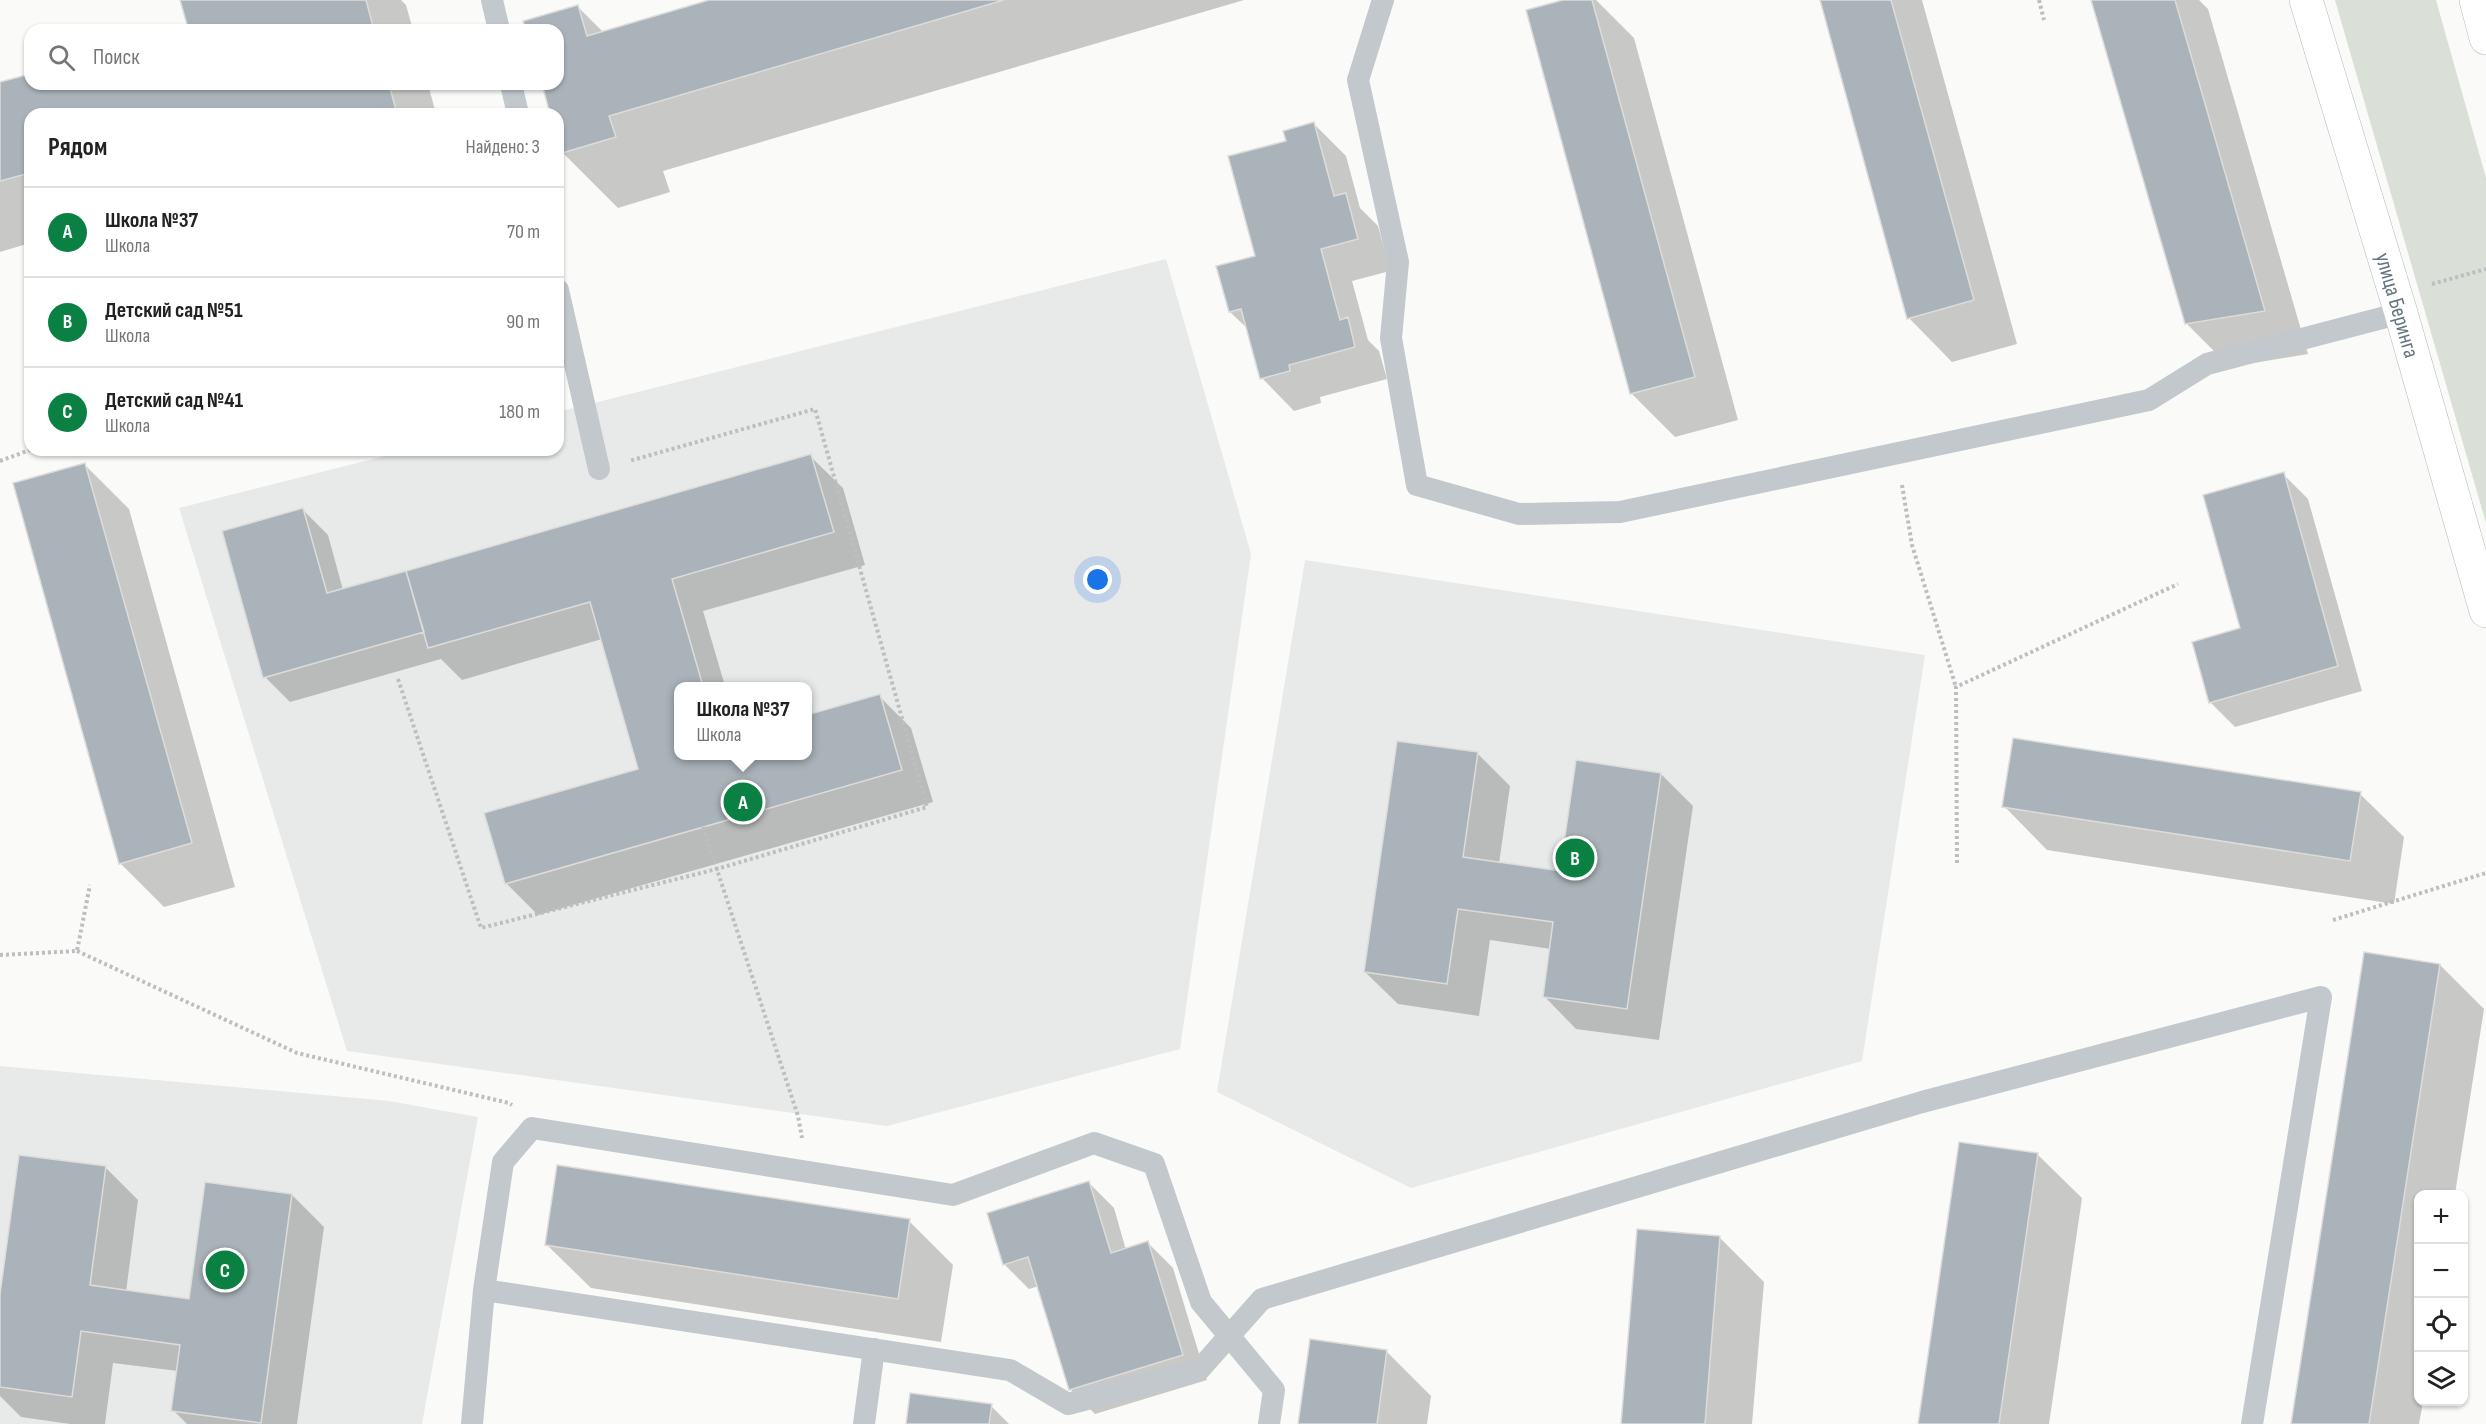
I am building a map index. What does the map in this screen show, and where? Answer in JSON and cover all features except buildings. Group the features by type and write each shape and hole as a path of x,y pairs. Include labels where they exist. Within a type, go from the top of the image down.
{"street":[{"name":"улица Беринга","path":"2306,0 2480,573 2486,611"},
{"path":"2476,0 2486,38"}],"lane":[{"path":"492,0 498,24"},
{"path":"1383,0 1358,80 1398,262 1391,338 1417,484 1519,514 1620,512 2150,400 2207,364 2401,313"},
{"path":"512,90 517,108"},
{"path":"564,316 599,469"},
{"path":"484,1290 1010,1370 1068,1404 1199,1370 1262,1299 1273,1295 1922,1102 2321,997 2252,1424"},
{"path":"472,1424 484,1290 503,1162 532,1128 953,1195 1094,1143 1154,1164 1201,1302 1274,1390 1269,1424"},
{"path":"864,1424 874,1349"}],"path":[{"path":"2039,0 2044,20"},
{"path":"2430,284 2486,269"},
{"path":"398,680 481,928 717,869 927,807 815,409 599,469"},
{"path":"0,461 24,452"},
{"path":"1897,452 1911,545 1956,687 1957,863"},
{"path":"1956,687 2178,584"},
{"path":"703,827 798,1116 810,1172"},
{"path":"2333,920 2486,873"},
{"path":"77,951 90,885"},
{"path":"0,955 77,951 297,1053 509,1102 532,1128"}],"shaded area":[{"path":"2335,0 2436,0 2486,178 2486,523"},
{"path":"1166,259 1251,554 1180,1049 887,1126 347,1051 179,508 385,456 564,456 564,410"},
{"path":"1305,560 1925,655 1862,1061 1411,1188 1217,1092"},
{"path":"0,1066 389,1101 478,1117 422,1424 0,1424"}],"place":[{"name":"Школа №37","path":"743,802"},
{"name":"Детский сад №51","path":"1575,858"},
{"name":"Детский сад №41","path":"225,1270"}]}
